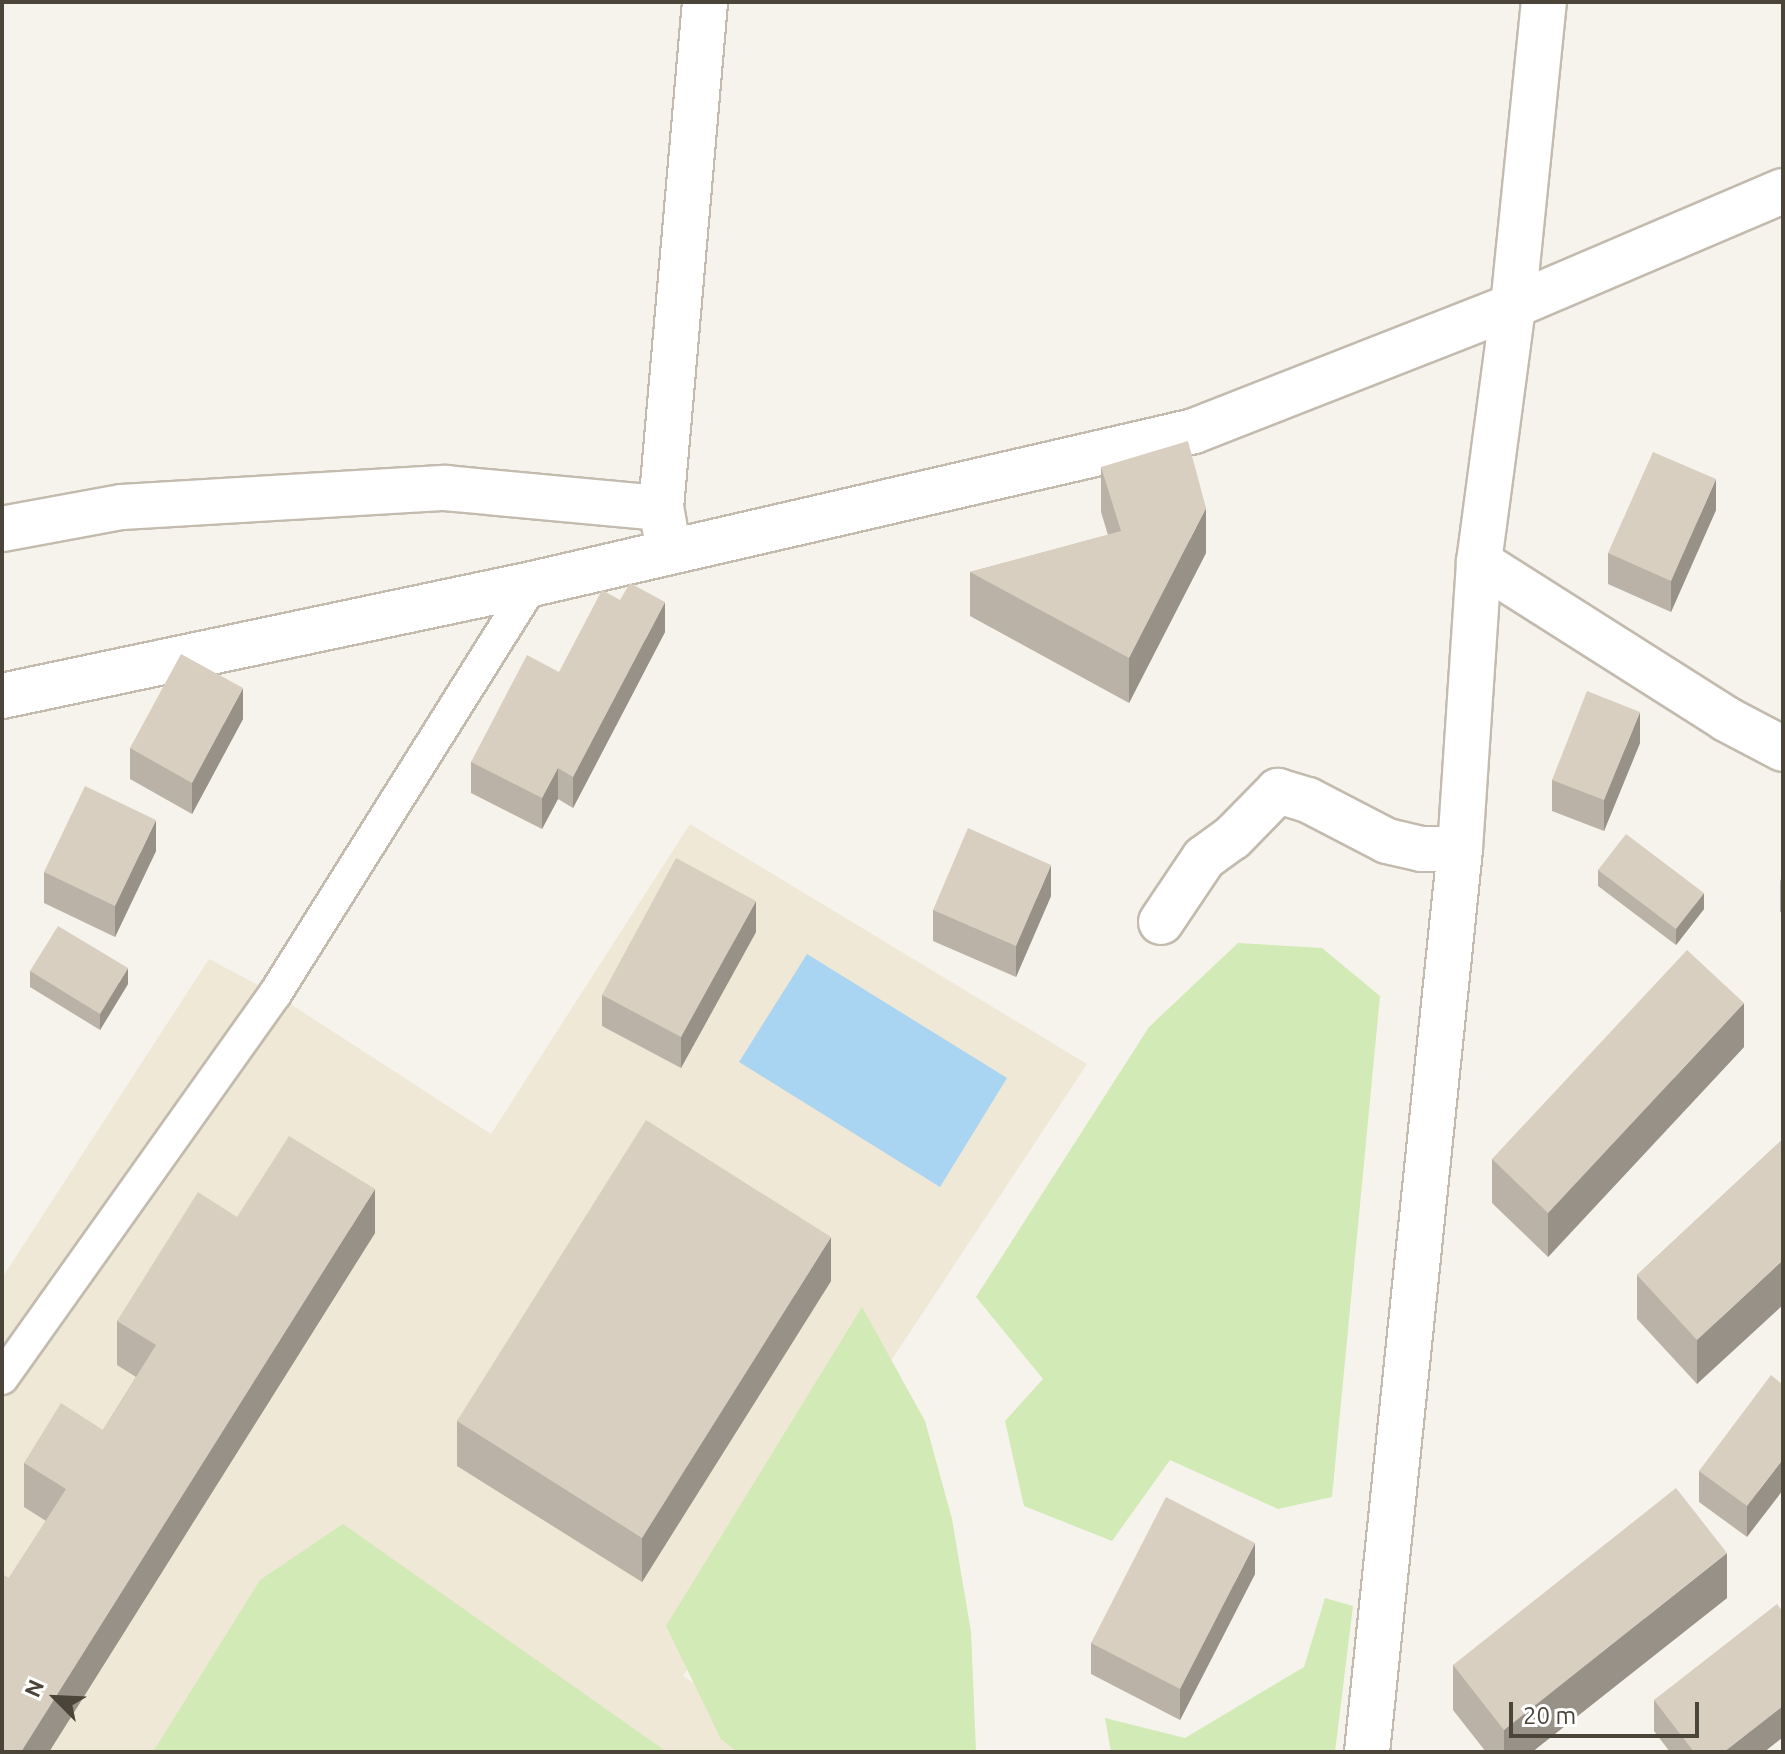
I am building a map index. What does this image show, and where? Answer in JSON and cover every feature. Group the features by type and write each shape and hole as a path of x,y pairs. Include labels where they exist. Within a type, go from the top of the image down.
{"street":[{"path":"665,529 705,2"},
{"path":"1367,1752 1460,849 1479,562 1513,306 1544,2"},
{"path":"2,696 532,584 665,529 1194,431 1513,306 1783,191"},
{"path":"2,529 122,507 445,488 665,529"},
{"path":"1479,562 1726,719 1783,749"},
{"path":"1161,922 1204,858 1232,838 1278,791 1308,800 1387,841 1421,849 1460,849"}],"lane":[{"path":"2,1378 275,994 532,584"}],"shaded area":[{"path":"690,824 1087,1064 683,1676 804,1752 2,1752 2,1278 209,959 275,994 491,1134"}],"green space":[{"path":"1238,943 1322,948 1380,996 1332,1497 1278,1509 1170,1460 1112,1541 1024,1506 1005,1421 1043,1379 976,1297 1149,1027"},
{"path":"862,1307 925,1421 952,1519 971,1632 976,1752 737,1752 721,1739 666,1626"},
{"path":"343,1524 667,1752 153,1752 260,1580"},
{"path":"1325,1598 1353,1606 1335,1752 1111,1752 1105,1718 1185,1738 1304,1667"}],"water":[{"path":"807,954 1007,1078 940,1187 739,1062"}],"building":[{"path":"1188,441 1206,508 1129,658 970,572 1121,531 1101,467"},
{"path":"1653,452 1716,479 1671,581 1608,553"},
{"path":"630,583 665,602 573,777 558,768 542,798 471,762 527,655 559,672 602,590 620,600"},
{"path":"181,654 243,688 192,783 130,748"},
{"path":"1587,691 1640,712 1604,800 1552,780"},
{"path":"85,786 156,820 115,906 44,872"},
{"path":"968,828 1051,865 1016,946 933,910"},
{"path":"1626,834 1704,893 1676,929 1598,870"},
{"path":"676,858 756,901 681,1037 602,995"},
{"path":"58,926 128,968 100,1014 30,971"},
{"path":"1687,950 1744,1003 1548,1213 1492,1159"},
{"path":"646,1120 831,1237 642,1538 457,1421"},
{"path":"289,1136 375,1189 21,1752 2,1752 2,1574 9,1578 66,1489 24,1463 61,1403 103,1430 156,1345 117,1321 198,1192 237,1217"},
{"path":"1783,1139 1783,1260 1697,1340 1637,1275"},
{"path":"1771,1375 1783,1385 1783,1459 1747,1506 1699,1471"},
{"path":"1676,1488 1727,1553 1504,1730 1453,1665"},
{"path":"1166,1497 1255,1543 1180,1689 1091,1643"},
{"path":"1777,1604 1783,1612 1783,1706 1724,1752 1694,1752 1654,1700"}]}
